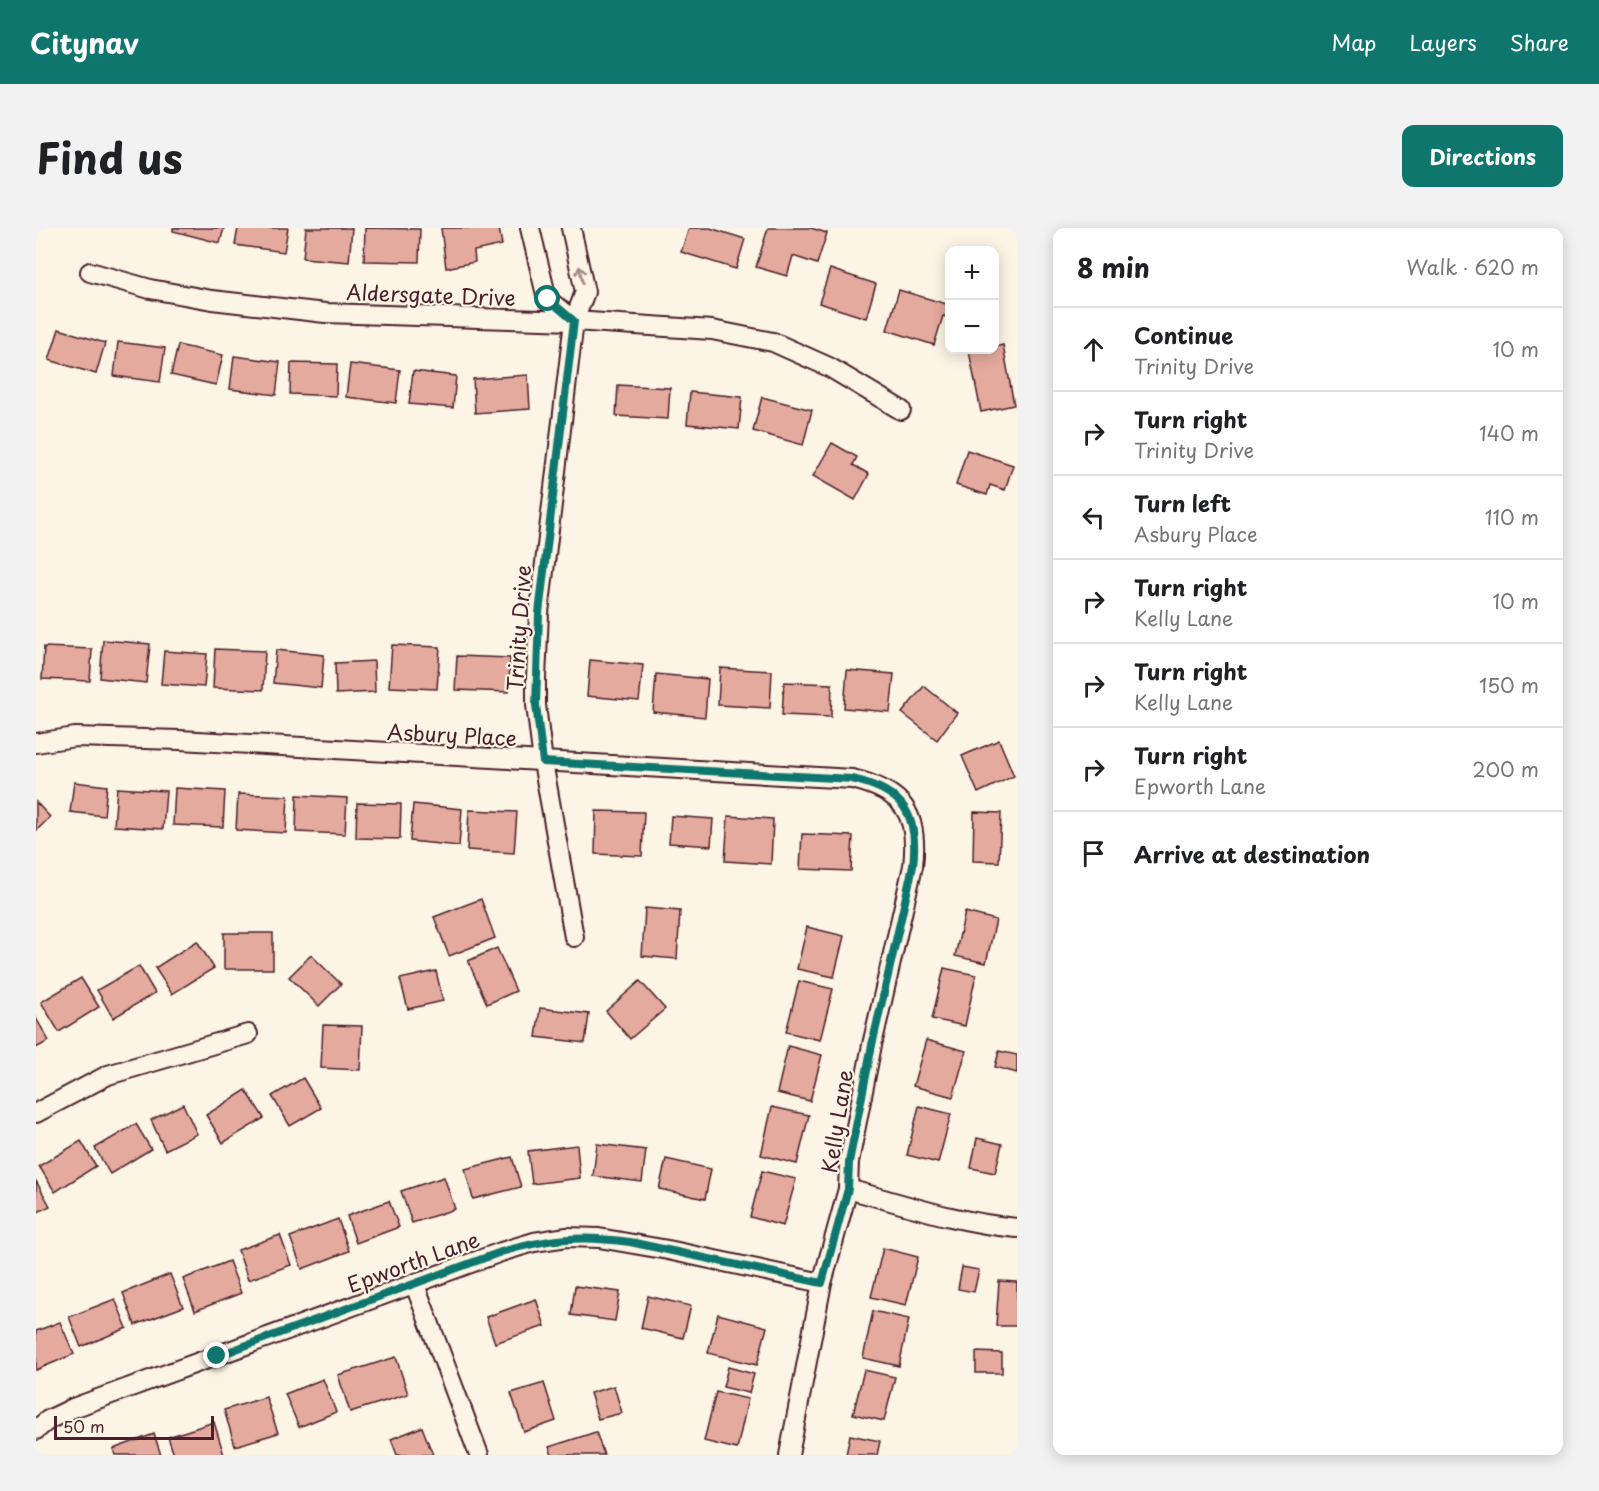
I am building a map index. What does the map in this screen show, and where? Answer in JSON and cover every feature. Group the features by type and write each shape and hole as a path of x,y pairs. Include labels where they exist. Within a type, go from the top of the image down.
{"street":[{"path":"530,228 548,299 574,321"},
{"name":"Trinity Drive","path":"571,228 585,292 574,321 539,613 536,705 543,762 574,937"},
{"name":"Aldersgate Drive","path":"90,272 150,289 212,300 325,314 574,321 712,330 773,342 829,367 901,410"},
{"name":"Asbury Place","path":"36,743 75,737 180,740 852,779 868,783 897,798"},
{"name":"Kelly Lane","path":"789,1455 822,1283 848,1189 849,1162 872,1045 913,866 916,844 913,824 907,809 897,798"},
{"path":"36,1113 108,1075 248,1034"},
{"path":"848,1189 938,1214 1017,1228"},
{"name":"Epworth Lane","path":"36,1430 48,1420 73,1408 534,1242 567,1237 630,1242 822,1283"},
{"path":"415,1285 479,1455"}],"building":[{"path":"173,228 224,228 220,243 173,231"},
{"path":"238,228 288,228 284,252 235,245"},
{"path":"306,228 352,228 349,262 303,258"},
{"path":"365,228 420,229 419,262 364,261"},
{"path":"441,228 499,228 502,245 474,251 475,262 446,268"},
{"path":"689,228 710,228 745,239 736,269 681,252"},
{"path":"768,228 811,228 827,233 817,264 793,256 787,276 756,267"},
{"path":"830,269 876,284 866,318 819,303"},
{"path":"899,290 945,304 945,317 943,316 934,345 887,330"},
{"path":"59,329 105,343 96,374 49,360"},
{"path":"118,342 165,348 160,382 114,376"},
{"path":"178,345 223,355 216,385 171,375"},
{"path":"1003,345 1014,405 981,412 970,354 999,354 999,346"},
{"path":"234,356 280,362 276,395 230,389"},
{"path":"291,363 337,364 336,396 290,394"},
{"path":"350,364 400,370 396,403 346,397"},
{"path":"413,371 456,376 453,408 409,404"},
{"path":"528,375 530,409 475,413 473,379"},
{"path":"618,385 670,388 668,419 616,416"},
{"path":"690,392 742,397 739,429 687,424"},
{"path":"762,397 812,410 803,445 753,431"},
{"path":"832,443 857,457 853,465 869,474 855,500 813,476"},
{"path":"967,450 1013,465 1005,490 990,485 987,495 956,485"},
{"path":"103,640 150,644 146,683 100,678"},
{"path":"392,645 440,647 437,689 389,687"},
{"path":"44,647 92,649 90,681 42,679"},
{"path":"215,649 265,651 263,690 213,688"},
{"path":"276,650 324,655 321,688 273,683"},
{"path":"164,651 207,654 204,687 161,684"},
{"path":"457,656 510,658 509,692 455,690"},
{"path":"590,660 643,665 639,701 587,696"},
{"path":"374,661 375,692 336,694 335,663"},
{"path":"720,668 772,671 770,708 718,705"},
{"path":"847,670 894,674 890,712 844,708"},
{"path":"656,674 708,679 705,717 653,712"},
{"path":"784,682 832,684 831,717 782,715"},
{"path":"924,686 957,713 937,740 902,713"},
{"path":"999,740 1014,776 978,793 962,756"},
{"path":"74,782 107,786 104,816 70,812"},
{"path":"117,788 166,791 163,829 114,826"},
{"path":"175,788 225,791 223,827 173,825"},
{"path":"238,794 288,796 286,833 236,830"},
{"path":"297,795 347,798 345,834 296,832"},
{"path":"36,802 50,817 36,831"},
{"path":"357,803 401,804 400,839 356,838"},
{"path":"413,804 462,809 459,846 410,841"},
{"path":"469,810 517,812 514,853 467,850"},
{"path":"596,811 644,812 642,856 595,854"},
{"path":"974,812 1001,813 999,862 973,861"},
{"path":"671,816 713,819 711,846 669,843"},
{"path":"728,816 773,819 771,864 725,861"},
{"path":"802,834 853,836 851,871 800,869"},
{"path":"481,899 495,938 449,956 434,917"},
{"path":"645,908 680,911 677,959 642,956"},
{"path":"965,912 996,920 986,963 955,956"},
{"path":"807,927 844,936 834,977 797,969"},
{"path":"224,933 273,933 273,969 224,969"},
{"path":"197,941 214,968 172,994 155,968"},
{"path":"497,948 516,991 487,1004 468,961"},
{"path":"311,955 341,984 319,1006 289,977"},
{"path":"139,966 155,993 113,1018 97,990"},
{"path":"944,968 976,975 965,1026 932,1019"},
{"path":"436,971 443,1001 408,1009 400,979"},
{"path":"81,978 99,1007 59,1032 41,1002"},
{"path":"640,981 665,1009 630,1039 606,1011"},
{"path":"799,981 833,989 820,1040 786,1032"},
{"path":"540,1008 589,1014 585,1043 536,1037"},
{"path":"36,1018 49,1041 36,1048"},
{"path":"323,1025 362,1026 360,1070 321,1068"},
{"path":"926,1040 966,1051 953,1097 913,1086"},
{"path":"788,1046 822,1055 810,1101 777,1093"},
{"path":"999,1051 1017,1055 1017,1073 995,1067"},
{"path":"303,1078 321,1108 290,1126 272,1096"},
{"path":"246,1090 264,1118 223,1143 206,1115"},
{"path":"183,1104 197,1134 165,1150 151,1120"},
{"path":"919,1106 951,1114 938,1163 907,1155"},
{"path":"772,1107 809,1115 797,1164 761,1155"},
{"path":"136,1124 151,1149 110,1174 95,1148"},
{"path":"977,1138 1002,1144 995,1173 971,1168"},
{"path":"81,1141 96,1166 55,1192 39,1166"},
{"path":"597,1144 646,1150 642,1182 593,1176"},
{"path":"577,1145 580,1178 532,1184 528,1151"},
{"path":"512,1157 521,1187 473,1199 465,1169"},
{"path":"666,1159 711,1169 705,1199 659,1189"},
{"path":"762,1171 796,1179 783,1226 750,1217"},
{"path":"444,1177 455,1209 412,1223 401,1191"},
{"path":"36,1181 50,1206 36,1213"},
{"path":"389,1201 399,1227 356,1243 347,1216"},
{"path":"338,1219 349,1251 302,1269 290,1237"},
{"path":"280,1235 291,1265 248,1280 238,1250"},
{"path":"883,1248 918,1257 906,1305 871,1297"},
{"path":"229,1261 241,1293 195,1311 183,1279"},
{"path":"962,1267 979,1270 974,1292 958,1289"},
{"path":"170,1274 183,1307 135,1325 123,1293"},
{"path":"999,1281 1017,1282 1017,1326 996,1326"},
{"path":"575,1286 620,1292 615,1321 571,1315"},
{"path":"648,1296 691,1306 683,1338 641,1328"},
{"path":"115,1299 127,1328 81,1347 69,1317"},
{"path":"536,1299 545,1326 495,1343 486,1317"},
{"path":"873,1311 909,1319 899,1366 863,1358"},
{"path":"718,1314 767,1327 757,1365 708,1353"},
{"path":"60,1322 74,1354 36,1370 36,1331"},
{"path":"976,1352 1002,1353 1002,1373 976,1373"},
{"path":"396,1357 408,1394 350,1412 338,1375"},
{"path":"728,1367 754,1374 749,1393 723,1387"},
{"path":"864,1370 895,1377 884,1421 853,1414"},
{"path":"323,1379 336,1412 299,1427 285,1394"},
{"path":"544,1383 556,1421 524,1432 511,1393"},
{"path":"614,1386 622,1413 598,1419 590,1393"},
{"path":"716,1392 748,1399 737,1449 704,1441"},
{"path":"266,1397 278,1433 235,1446 224,1410"},
{"path":"214,1422 224,1455 174,1455 168,1437"},
{"path":"422,1427 433,1455 397,1455 391,1439"},
{"path":"596,1432 604,1455 552,1455 549,1447"},
{"path":"154,1434 161,1455 115,1455 113,1449"},
{"path":"850,1435 880,1441 877,1455 846,1455"}],"route":[{"path":"217,1356 501,1252 534,1242 567,1237 630,1242 822,1283 848,1189 849,1162 872,1045 913,866 916,844 913,824 907,809 897,798 868,783 852,779 543,762 536,705 539,613 574,321 548,299"}]}
